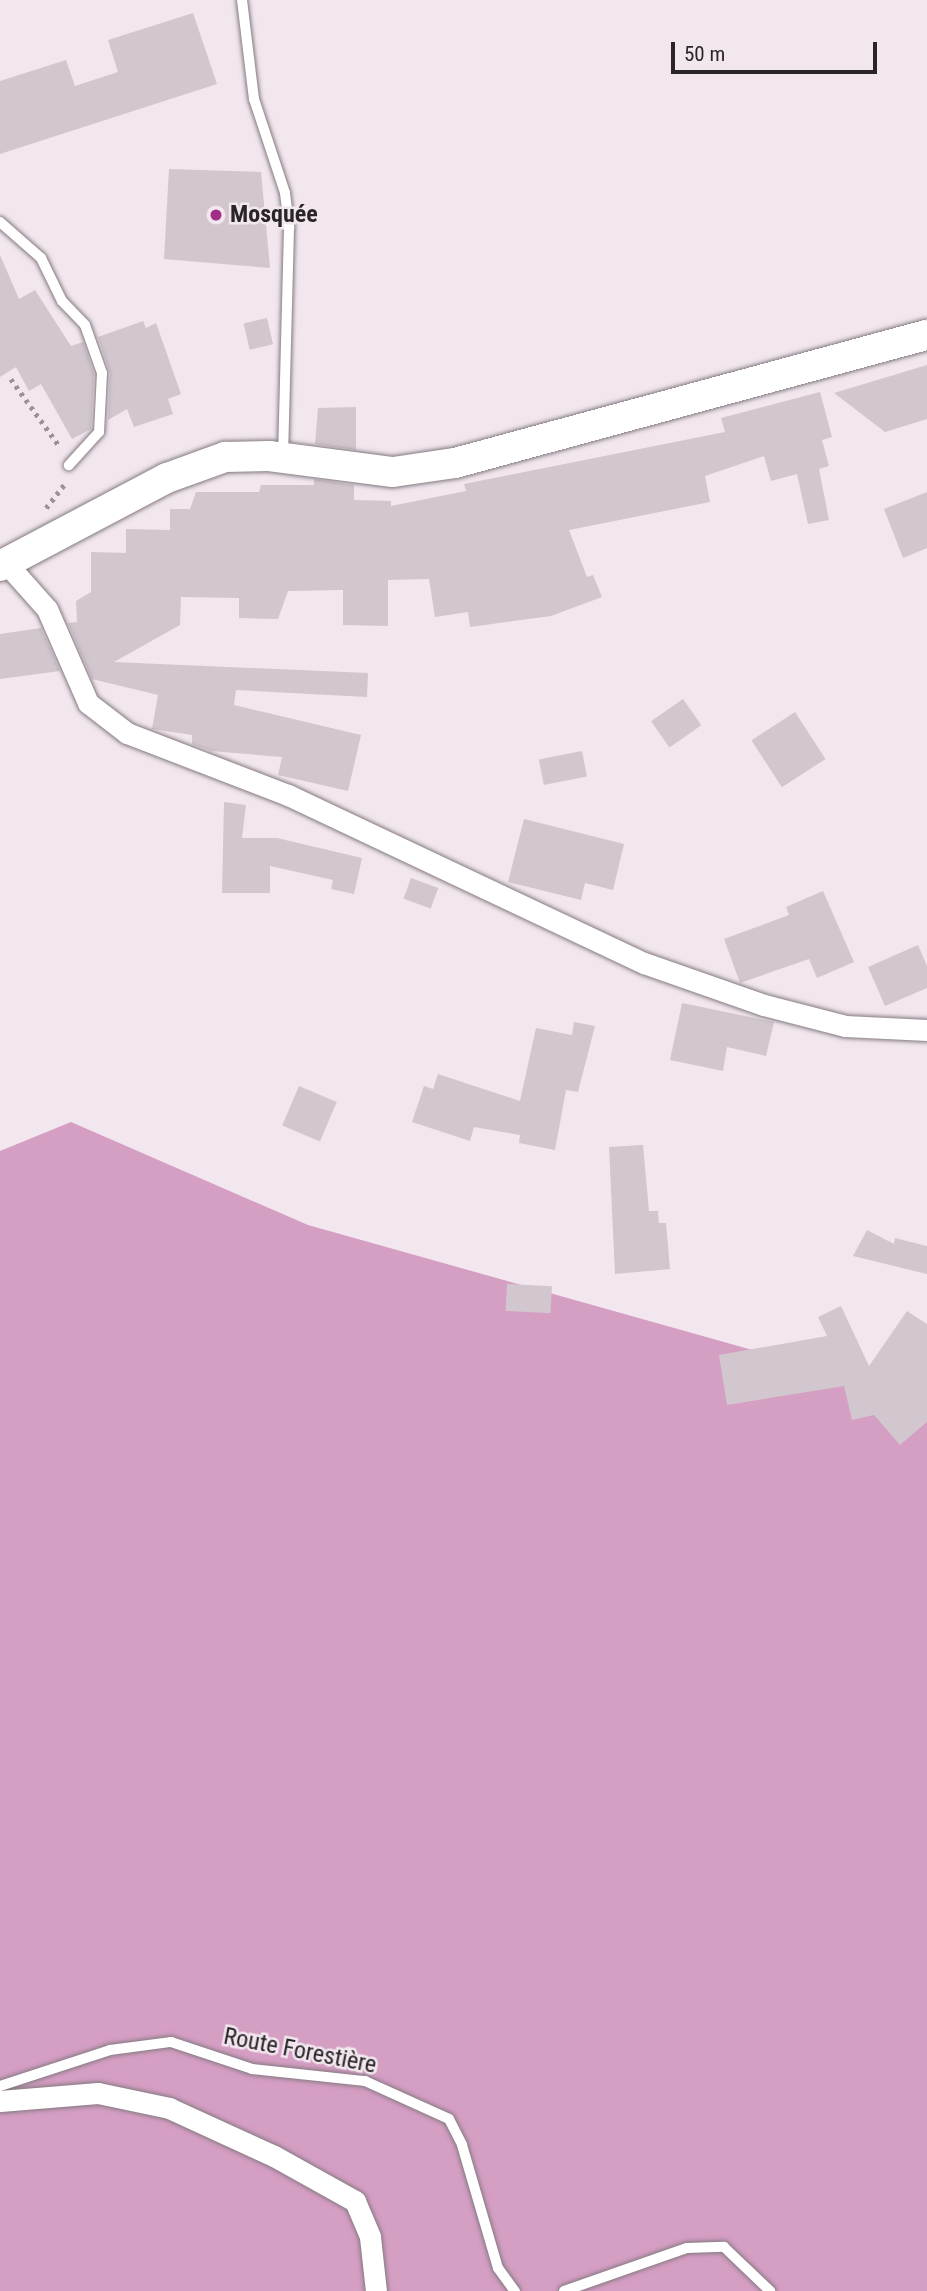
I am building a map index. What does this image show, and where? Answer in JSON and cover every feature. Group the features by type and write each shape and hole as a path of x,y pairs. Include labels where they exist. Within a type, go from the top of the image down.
{"street":[{"path":"927,335 454,463 393,472 283,458 225,457 167,478 4,565 47,609 88,703 127,733 288,795 644,964 764,1005 845,1026 927,1030"},
{"path":"0,2101 98,2093 169,2108 274,2156 355,2201 370,2237 376,2291"}],"lane":[{"path":"244,0 254,99 285,192 288,216 283,458"},
{"path":"0,222 41,258 62,301 85,325 102,373 99,432 69,465"},
{"name":"Route Forestière","path":"0,2086 110,2050 172,2042 252,2068 365,2081 449,2119 463,2145 498,2268 515,2291"},
{"path":"564,2291 687,2248 724,2246 770,2291"}],"path":[{"path":"11,379 55,437 69,465 64,489 37,518"}],"shaded area":[{"path":"71,1122 308,1225 927,1399 927,2291 0,2291 0,1151"}],"building":[{"path":"193,13 217,84 0,154 0,81 66,60 75,86 118,72 108,40"},
{"name":"Mosquée","path":"169,169 261,172 270,268 164,259"},
{"path":"0,255 19,299 35,290 71,346 83,342 94,374 91,429 72,439 41,384 29,391 16,367 0,377"},
{"path":"267,318 273,344 250,350 244,323"},
{"path":"143,321 146,328 156,323 181,394 168,399 173,414 134,427 127,409 108,420 110,373 98,337"},
{"path":"927,365 927,419 885,432 834,393"},
{"path":"820,392 832,437 822,440 829,466 819,469 829,520 808,524 797,474 771,481 764,456 705,476 710,502 569,530 587,577 593,575 602,597 551,616 470,627 468,612 435,617 429,579 388,580 388,626 343,625 343,590 288,591 278,619 239,618 239,598 181,597 180,625 114,662 368,673 367,697 236,690 234,705 361,735 348,791 278,775 282,757 211,751 192,744 192,735 152,729 158,695 92,679 68,623 77,622 76,601 91,592 91,552 126,553 126,529 170,530 170,509 190,509 196,492 259,492 261,485 314,485 314,479 354,485 354,500 391,501 391,506 466,491 464,484 725,432 721,418"},
{"path":"356,407 356,450 315,444 318,408"},
{"path":"927,492 927,548 903,558 884,509"},
{"path":"41,628 60,671 0,679 0,634"},
{"path":"683,699 701,725 669,748 651,721"},
{"path":"795,712 825,759 782,787 751,740"},
{"path":"582,751 587,777 544,785 539,759"},
{"path":"224,802 246,805 242,838 277,838 362,858 354,894 331,889 333,880 270,866 270,893 222,893"},
{"path":"524,819 624,844 613,890 585,883 581,900 508,882"},
{"path":"411,878 438,888 431,909 403,899"},
{"path":"823,891 854,962 817,978 809,959 740,983 724,939 789,915 786,907"},
{"path":"918,945 927,966 927,988 885,1006 868,967"},
{"path":"682,1003 774,1022 766,1056 727,1047 723,1071 670,1060"},
{"path":"574,1022 595,1026 578,1092 566,1090 555,1150 519,1143 520,1135 474,1127 470,1141 412,1122 424,1086 433,1089 438,1074 520,1101 536,1028 572,1035"},
{"path":"299,1086 337,1102 320,1142 282,1126"},
{"path":"643,1145 649,1211 658,1211 659,1223 666,1223 670,1269 615,1274 609,1147"},
{"path":"867,1230 894,1244 895,1238 927,1246 927,1274 853,1256"},
{"path":"507,1284 552,1286 551,1313 506,1311"},
{"path":"841,1306 869,1366 907,1311 927,1324 927,1422 900,1445 874,1415 852,1420 844,1386 727,1405 719,1355 827,1336 818,1317"}],"place":[{"name":"Mosquée","path":"216,215"}]}
